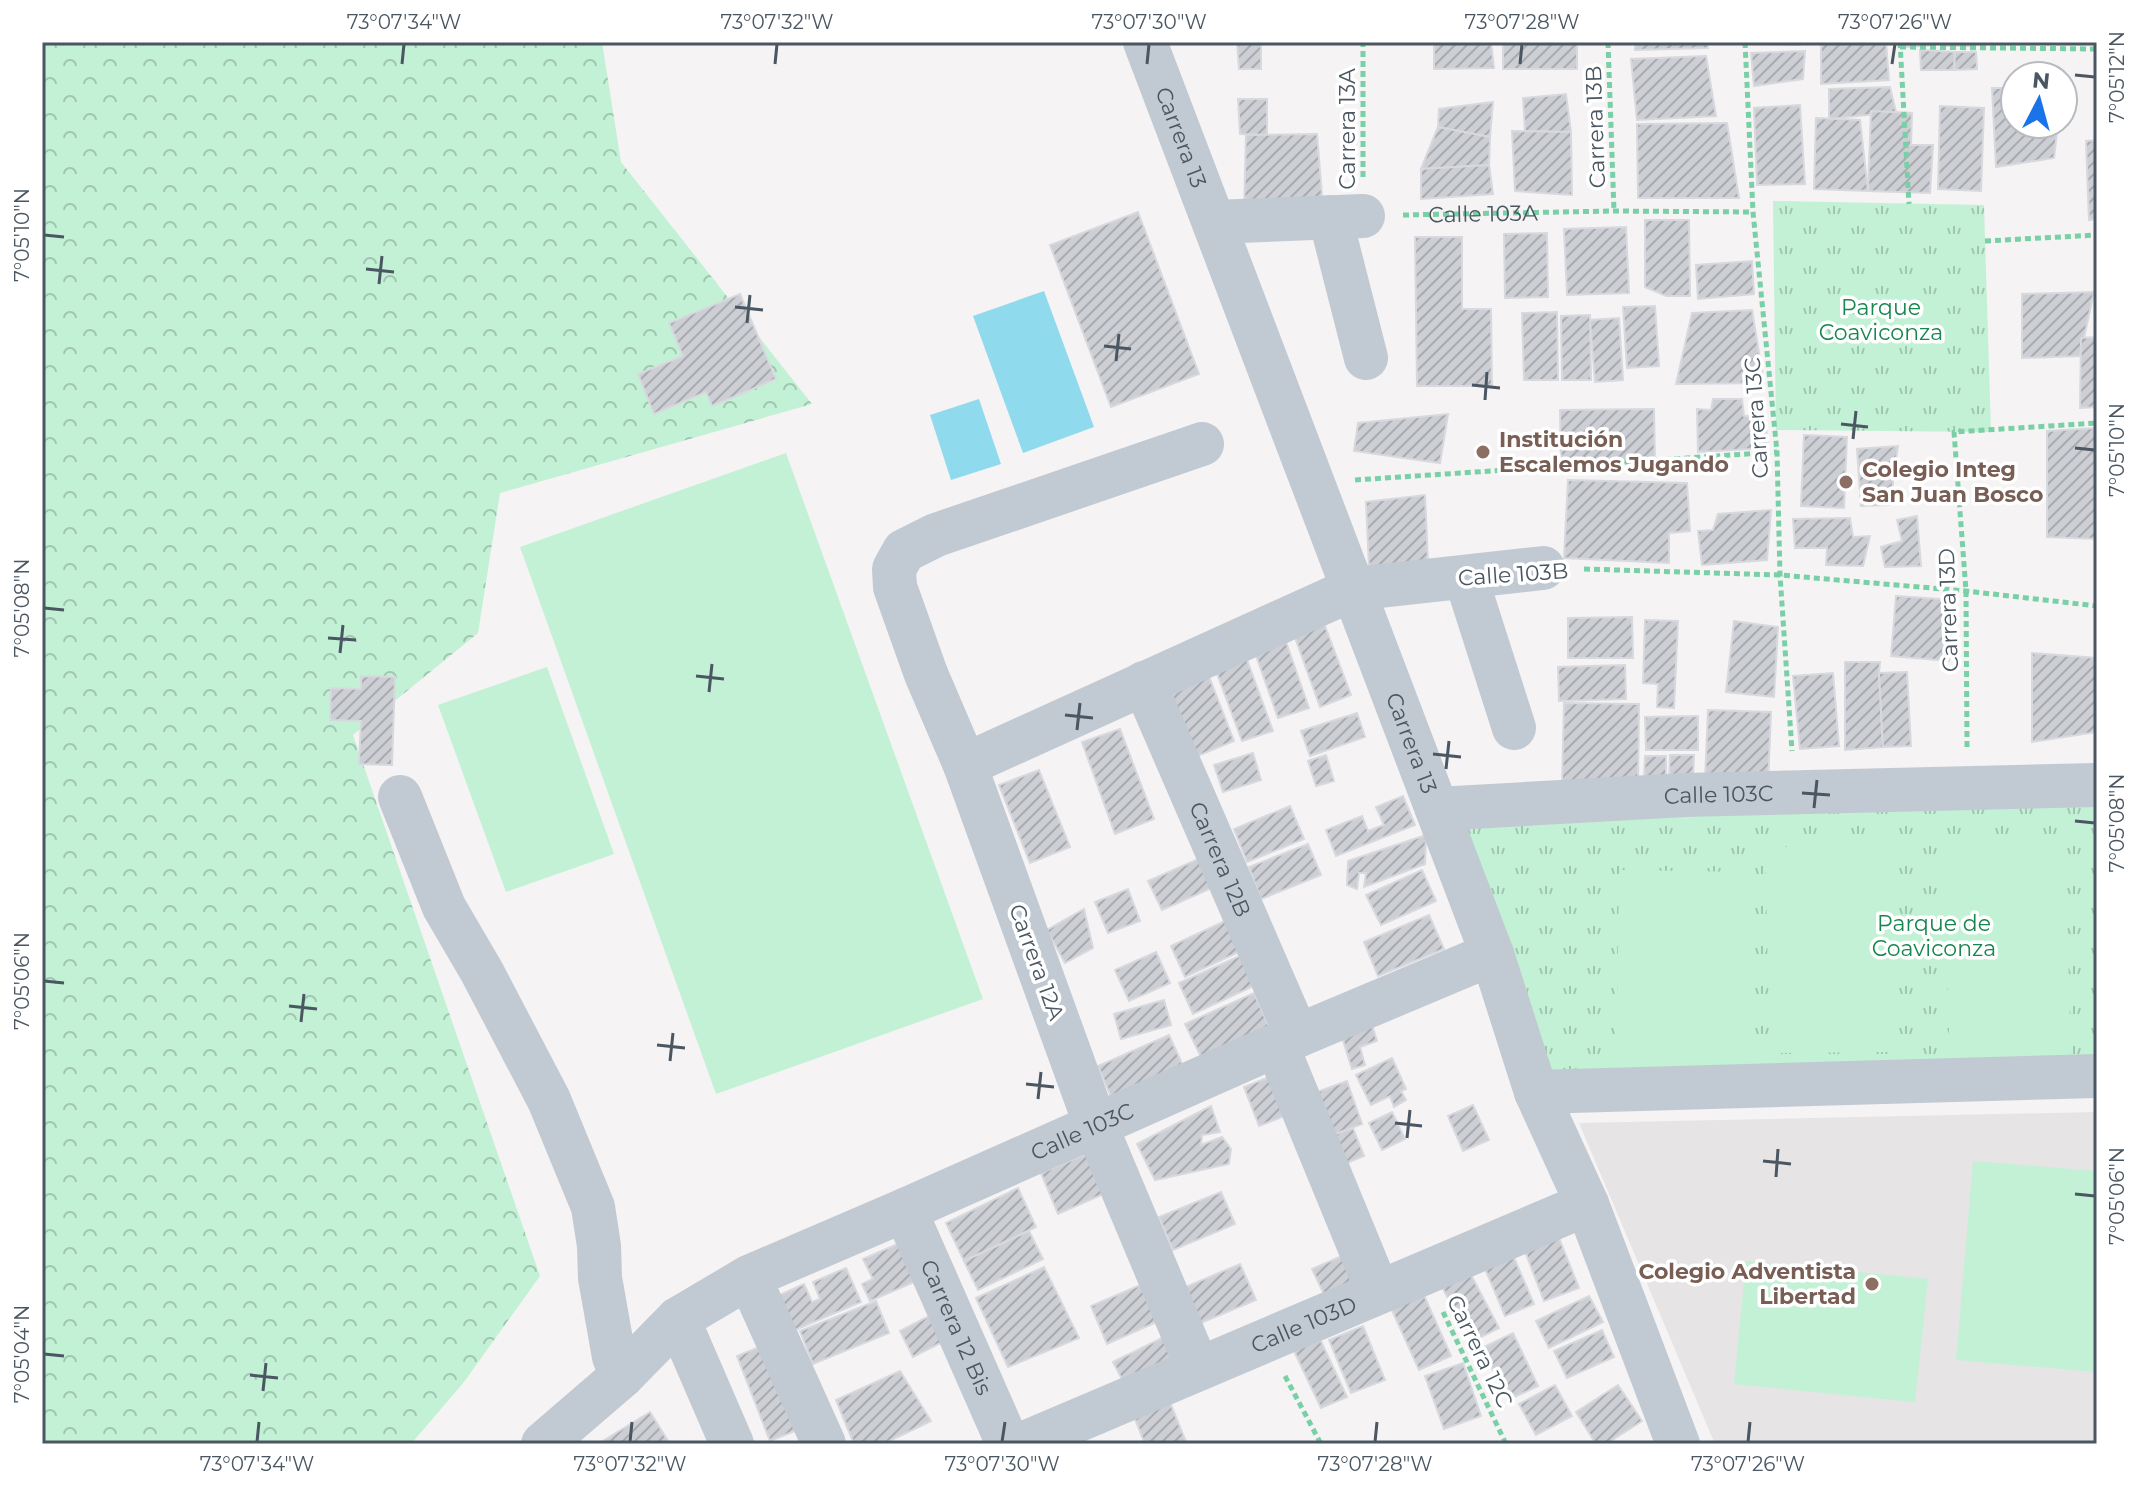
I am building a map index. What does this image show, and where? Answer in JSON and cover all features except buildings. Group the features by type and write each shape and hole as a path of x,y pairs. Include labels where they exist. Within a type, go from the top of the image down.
{"street":[{"name":"Carrera 13","path":"1145,42 1492,954 1536,1092 1587,1204 1678,1444"},
{"path":"1214,222 1347,216 1366,358"},
{"name":"Carrera 12A","path":"1198,1369 1096,1126 965,765 926,674 895,587 894,569 904,551 936,535 1202,444"},
{"name":"Calle 103B","path":"965,765 1353,589 1543,568"},
{"path":"1466,578 1514,728"},
{"name":"Carrera 12B","path":"1144,683 1287,1041 1378,1292"},
{"name":"Calle 103C","path":"1437,809 1685,795 2097,785"},
{"path":"400,797 444,907 549,1100 593,1207 600,1278 614,1357 622,1376"},
{"name":"Calle 103C","path":"543,1444 622,1376 678,1319 749,1277 1492,954"},
{"path":"1536,1092 2097,1076"},
{"name":"Calle 103D","path":"1022,1444 1587,1204"},
{"name":"Carrera 12 Bis","path":"905,1210 1008,1444"},
{"path":"749,1277 824,1444"},
{"path":"678,1319 732,1444"}],"path":[{"name":"Carrera 13A","path":"1347,216 1363,42"},
{"name":"Carrera 13B","path":"1608,42 1614,211"},
{"name":"Carrera 13C","path":"1745,42 1753,212 1777,452 1780,575 1794,792"},
{"path":"1909,204 1900,45 2097,49"},
{"name":"Calle 103A","path":"1347,216 1753,212"},
{"path":"1985,241 2097,235"},
{"name":"Carrera 13D","path":"1968,788 1966,591 1954,432 2097,423"},
{"path":"1312,483 1777,452"},
{"name":"Calle 103B","path":"1543,568 1780,575 2097,606"},
{"name":"Carrera 12C","path":"1424,1273 1506,1444"},
{"path":"1267,1340 1321,1444"}],"shaded area":[{"name":"Colegio Adventista Libertad","path":"2097,1112 2097,1444 1715,1444 1579,1123"}],"green space":[{"path":"42,42 602,42 621,162 812,404 500,493 478,633 353,735 540,1276 464,1382 411,1444 42,1444"},
{"name":"Parque Coaviconza","path":"1773,201 1984,205 1991,432 1776,430"},
{"path":"786,453 983,999 716,1094 520,547"},
{"path":"547,667 614,854 506,892 438,705"},
{"name":"Parque de Coaviconza","path":"2097,785 2097,1076 1536,1092 1437,809"},
{"path":"2065,839 2071,1060 1950,1063 1943,842"},
{"path":"1890,844 1893,1052 1770,1053 1765,847"},
{"path":"1619,870 1747,872 1745,1070 1616,1069"},
{"path":"1973,1161 2097,1171 2097,1372 1956,1360"},
{"path":"1746,1261 1928,1279 1915,1402 1734,1384"}],"water":[{"path":"1044,291 1094,427 1023,453 973,316"},
{"path":"979,399 1001,464 951,480 930,415"}],"place":[{"name":"Institución Escalemos Jugando","path":"1483,452"},
{"name":"Colegio Integ San Juan Bosco","path":"1846,482"},
{"name":"Colegio Adventista Libertad","path":"1872,1284"}]}
